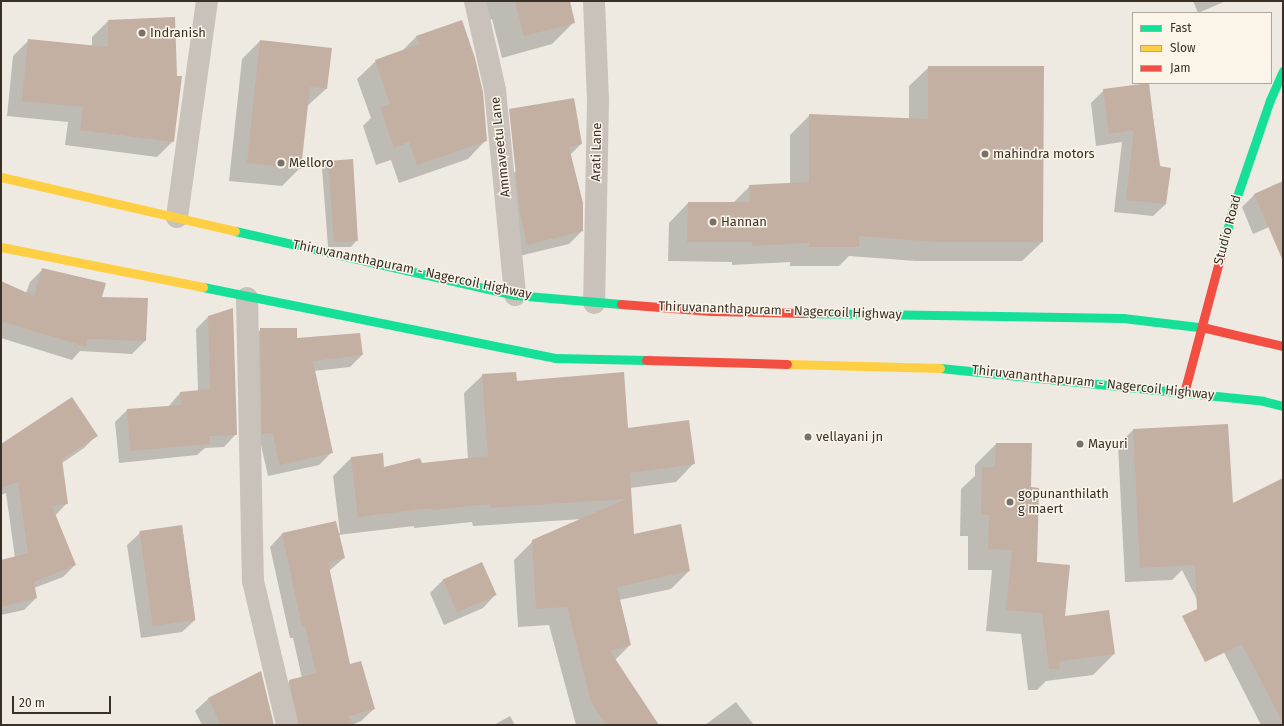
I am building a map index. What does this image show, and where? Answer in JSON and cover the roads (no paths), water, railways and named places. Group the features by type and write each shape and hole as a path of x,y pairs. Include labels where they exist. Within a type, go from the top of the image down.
{"main road":[{"name":"Studio Road","path":"1184,393 1232,208 1270,100 1283,71"},
{"name":"Thiruvananthapuram - Nagercoil Highway","path":"1,177 515,295 594,303 710,311 1123,318 1202,327 1283,346"},
{"name":"Thiruvananthapuram - Nagercoil Highway","path":"1,247 182,282 247,298 555,358 958,368 1263,401 1283,406"}],"street":[{"path":"177,217 207,1"},
{"name":"Ammaveetu Lane","path":"475,1 495,90 515,295"},
{"name":"Arati Lane","path":"594,1 598,100 594,303"},
{"path":"247,298 253,581 287,725"}],"place":[{"name":"Indranish","path":"142,33"},
{"name":"mahindra motors","path":"985,154"},
{"name":"Melloro","path":"281,163"},
{"name":"Hannan","path":"713,222"},
{"name":"vellayani jn","path":"808,437"},
{"name":"Mayuri","path":"1080,444"},
{"name":"gopunanthilath g maert","path":"1010,502"}]}
